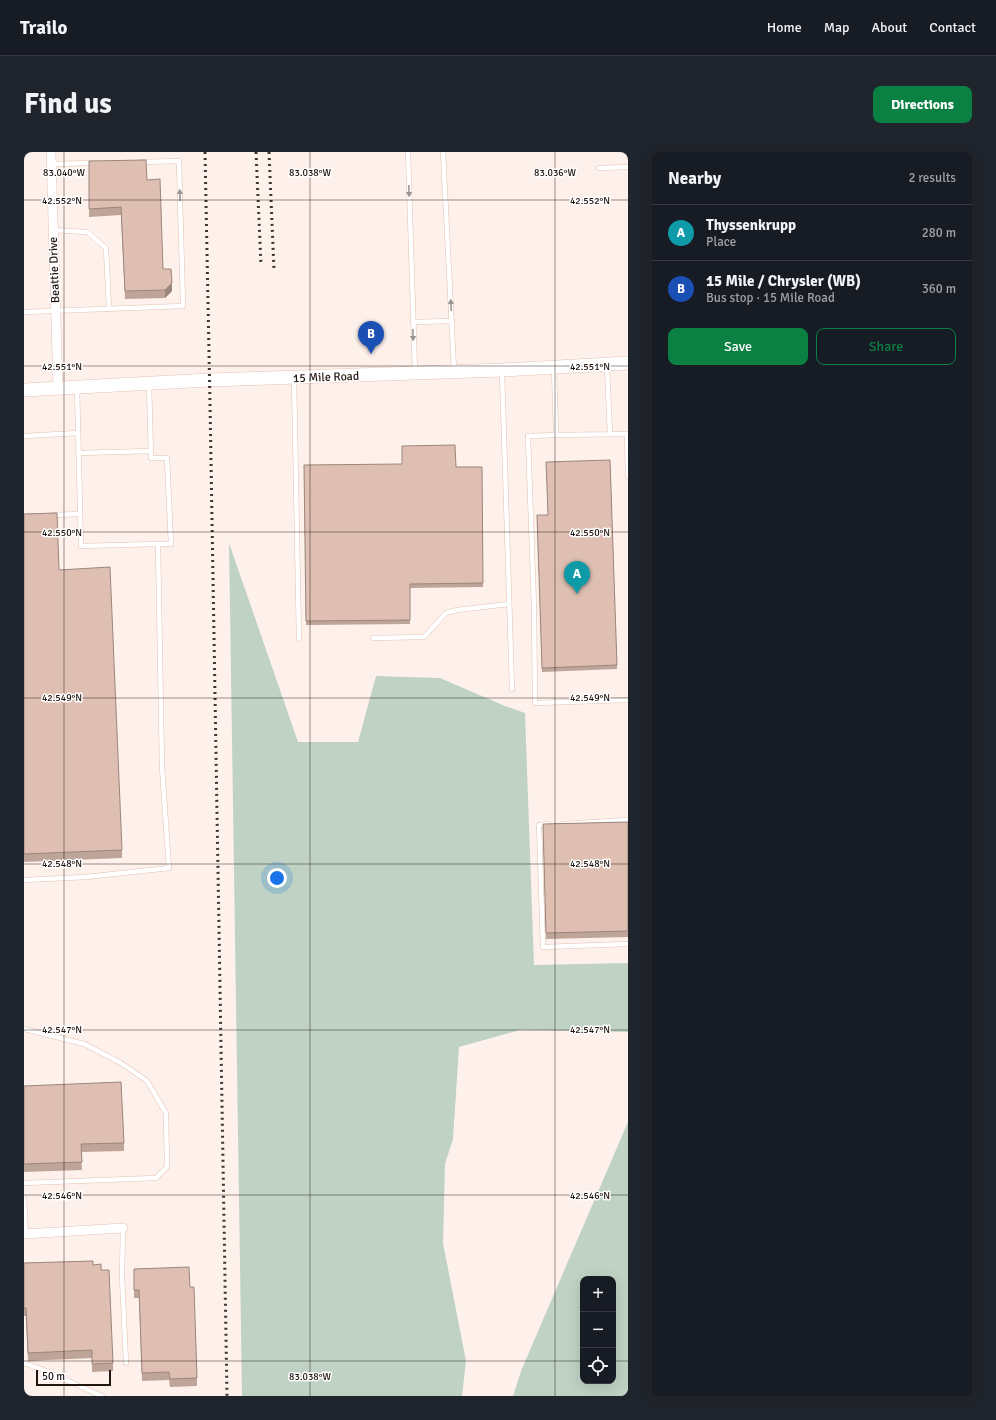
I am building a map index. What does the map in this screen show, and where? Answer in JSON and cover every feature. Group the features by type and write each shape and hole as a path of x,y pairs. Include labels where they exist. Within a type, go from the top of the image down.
{"main road":[{"name":"15 Mile Road","path":"24,390 209,380 454,372 628,363"}],"street":[{"name":"Beattie Drive","path":"50,152 58,388"},
{"path":"25,1234 123,1228"}],"lane":[{"path":"408,152 415,373"},
{"path":"443,152 454,372"},
{"path":"24,312 183,306 179,161 134,162"},
{"path":"51,164 96,163"},
{"path":"599,168 628,167"},
{"path":"53,230 87,232 106,248 109,309"},
{"path":"413,322 452,321"},
{"path":"607,364 610,434"},
{"path":"554,367 556,435"},
{"path":"502,370 512,689"},
{"path":"294,378 299,639"},
{"path":"77,388 81,546 171,544 167,458 151,458 148,384"},
{"path":"24,436 78,433"},
{"path":"628,476 627,434 528,436 534,607 534,703 628,700"},
{"path":"78,453 151,451"},
{"path":"44,515 80,514"},
{"path":"24,880 86,877 168,868 162,767 158,544"},
{"path":"373,638 424,636 446,613 457,610 509,604"},
{"path":"562,824 628,820"},
{"path":"554,824 539,825 543,947 628,944"},
{"path":"24,1029 84,1044 121,1063 147,1081 166,1113 167,1167 156,1178 24,1183"},
{"path":"24,1198 25,1234"},
{"path":"123,1228 122,1276 126,1363"},
{"path":"24,1363 102,1396"}],"green space":[{"path":"229,543 298,742 358,742 376,676 440,678 525,713 534,965 628,963 628,1032 520,1030 459,1047 453,1139 445,1164 443,1243 466,1361 462,1396 242,1396"},
{"path":"628,1122 628,1396 513,1396 521,1371"}],"building":[{"path":"146,160 147,180 160,179 163,269 171,269 172,283 165,290 125,291 121,207 89,209 89,161"},
{"path":"455,445 456,467 482,467 483,583 410,584 410,620 306,621 304,465 402,464 402,446"},
{"path":"610,460 617,665 542,668 537,515 548,515 546,462"},
{"path":"57,513 59,570 110,567 122,850 24,854 24,514"},
{"path":"628,822 628,931 546,933 543,824"},
{"path":"121,1082 124,1143 81,1144 82,1162 24,1164 24,1086"},
{"path":"93,1261 93,1265 101,1264 101,1270 109,1270 113,1363 92,1364 92,1350 28,1353 26,1308 24,1308 24,1263"},
{"path":"189,1267 190,1287 194,1287 197,1378 170,1379 169,1372 142,1373 139,1290 134,1290 134,1269"}],"railway":[{"path":"205,152 227,1396"},
{"path":"256,152 261,265"},
{"path":"269,152 274,270"}],"place":[{"name":"15 Mile / Chrysler (WB)","path":"371,354"},
{"name":"Thyssenkrupp","path":"577,594"}]}
